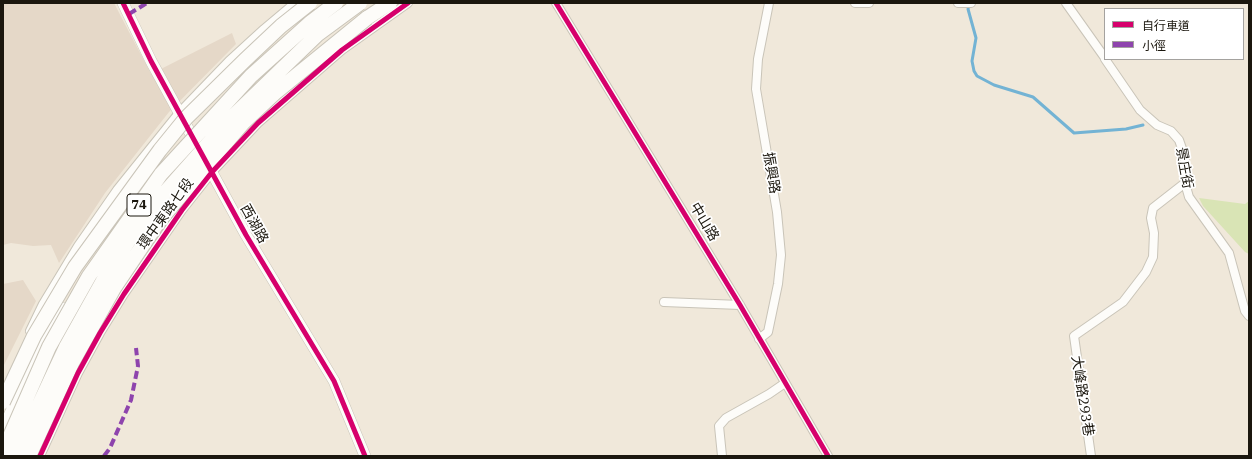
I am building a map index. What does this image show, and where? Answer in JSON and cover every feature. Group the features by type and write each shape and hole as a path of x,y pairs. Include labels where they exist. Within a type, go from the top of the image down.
{"highway":[{"path":"3,402 34,336 75,266 160,150 186,118 245,60 281,26 310,3"},
{"name":"74","path":"3,452 49,347 89,276 161,174 251,76 311,22 336,3"},
{"name":"74","path":"15,456 66,347 104,279 133,234 160,198 185,167 246,103 318,34 360,3"},
{"path":"29,456 76,356 114,288 159,221 243,123 276,92 367,18 390,3"}],"street":[{"name":"西湖路","path":"124,3 151,61 267,273 334,381 365,456"},
{"path":"3,389 43,304 78,246 117,190 179,113 235,56 295,3"},
{"path":"3,429 40,344 113,232 158,171 248,73 327,3"},
{"name":"環中東路七段","path":"19,456 69,349 107,281 136,236 162,200 251,103 320,37 368,3"},
{"name":"環中東路七段","path":"40,456 78,374 100,333 128,288 182,210 212,172 258,123 342,50 408,3"},
{"name":"中山路","path":"556,3 740,305 828,456"},
{"name":"振興路","path":"759,339 768,332 778,284 781,255 778,212 756,89 758,59 769,3"},
{"path":"855,3 870,3"},
{"path":"958,3 971,3"},
{"name":"景庄街","path":"1066,3 1104,58"},
{"name":"景庄街","path":"1106,60 1140,110 1157,125 1172,131 1179,140 1185,156 1185,182 1189,197 1229,253 1249,316"},
{"name":"大峰路293巷","path":"1091,456 1074,336 1123,302 1146,272 1153,257 1153,208 1185,182"},
{"path":"664,302 740,305"},
{"path":"722,456 719,426 726,418 769,394 785,383"}],"shaded area":[{"path":"3,3 114,3 151,74 232,33 236,44 169,112 105,193 59,263 51,245 33,246 11,243 3,245"},
{"path":"23,280 36,301 3,367 3,284"}],"green space":[{"path":"1199,198 1245,204 1249,201 1249,254 1245,252 1203,206"}],"waterway":[{"path":"969,5 968,9 976,38 972,61 974,71 977,76 994,85 1033,97 1074,133 1126,129 1143,125"}],"marked path":[{"path":"129,14 147,3"},
{"path":"104,456 110,448 131,400 138,366 136,348"}],"cycle path":[{"path":"123,3 151,61 246,235 334,381 365,456"},
{"path":"40,456 78,373 100,333 124,294 182,210 212,172 258,123 342,50 408,3"},
{"path":"556,3 740,305 828,456"}]}
